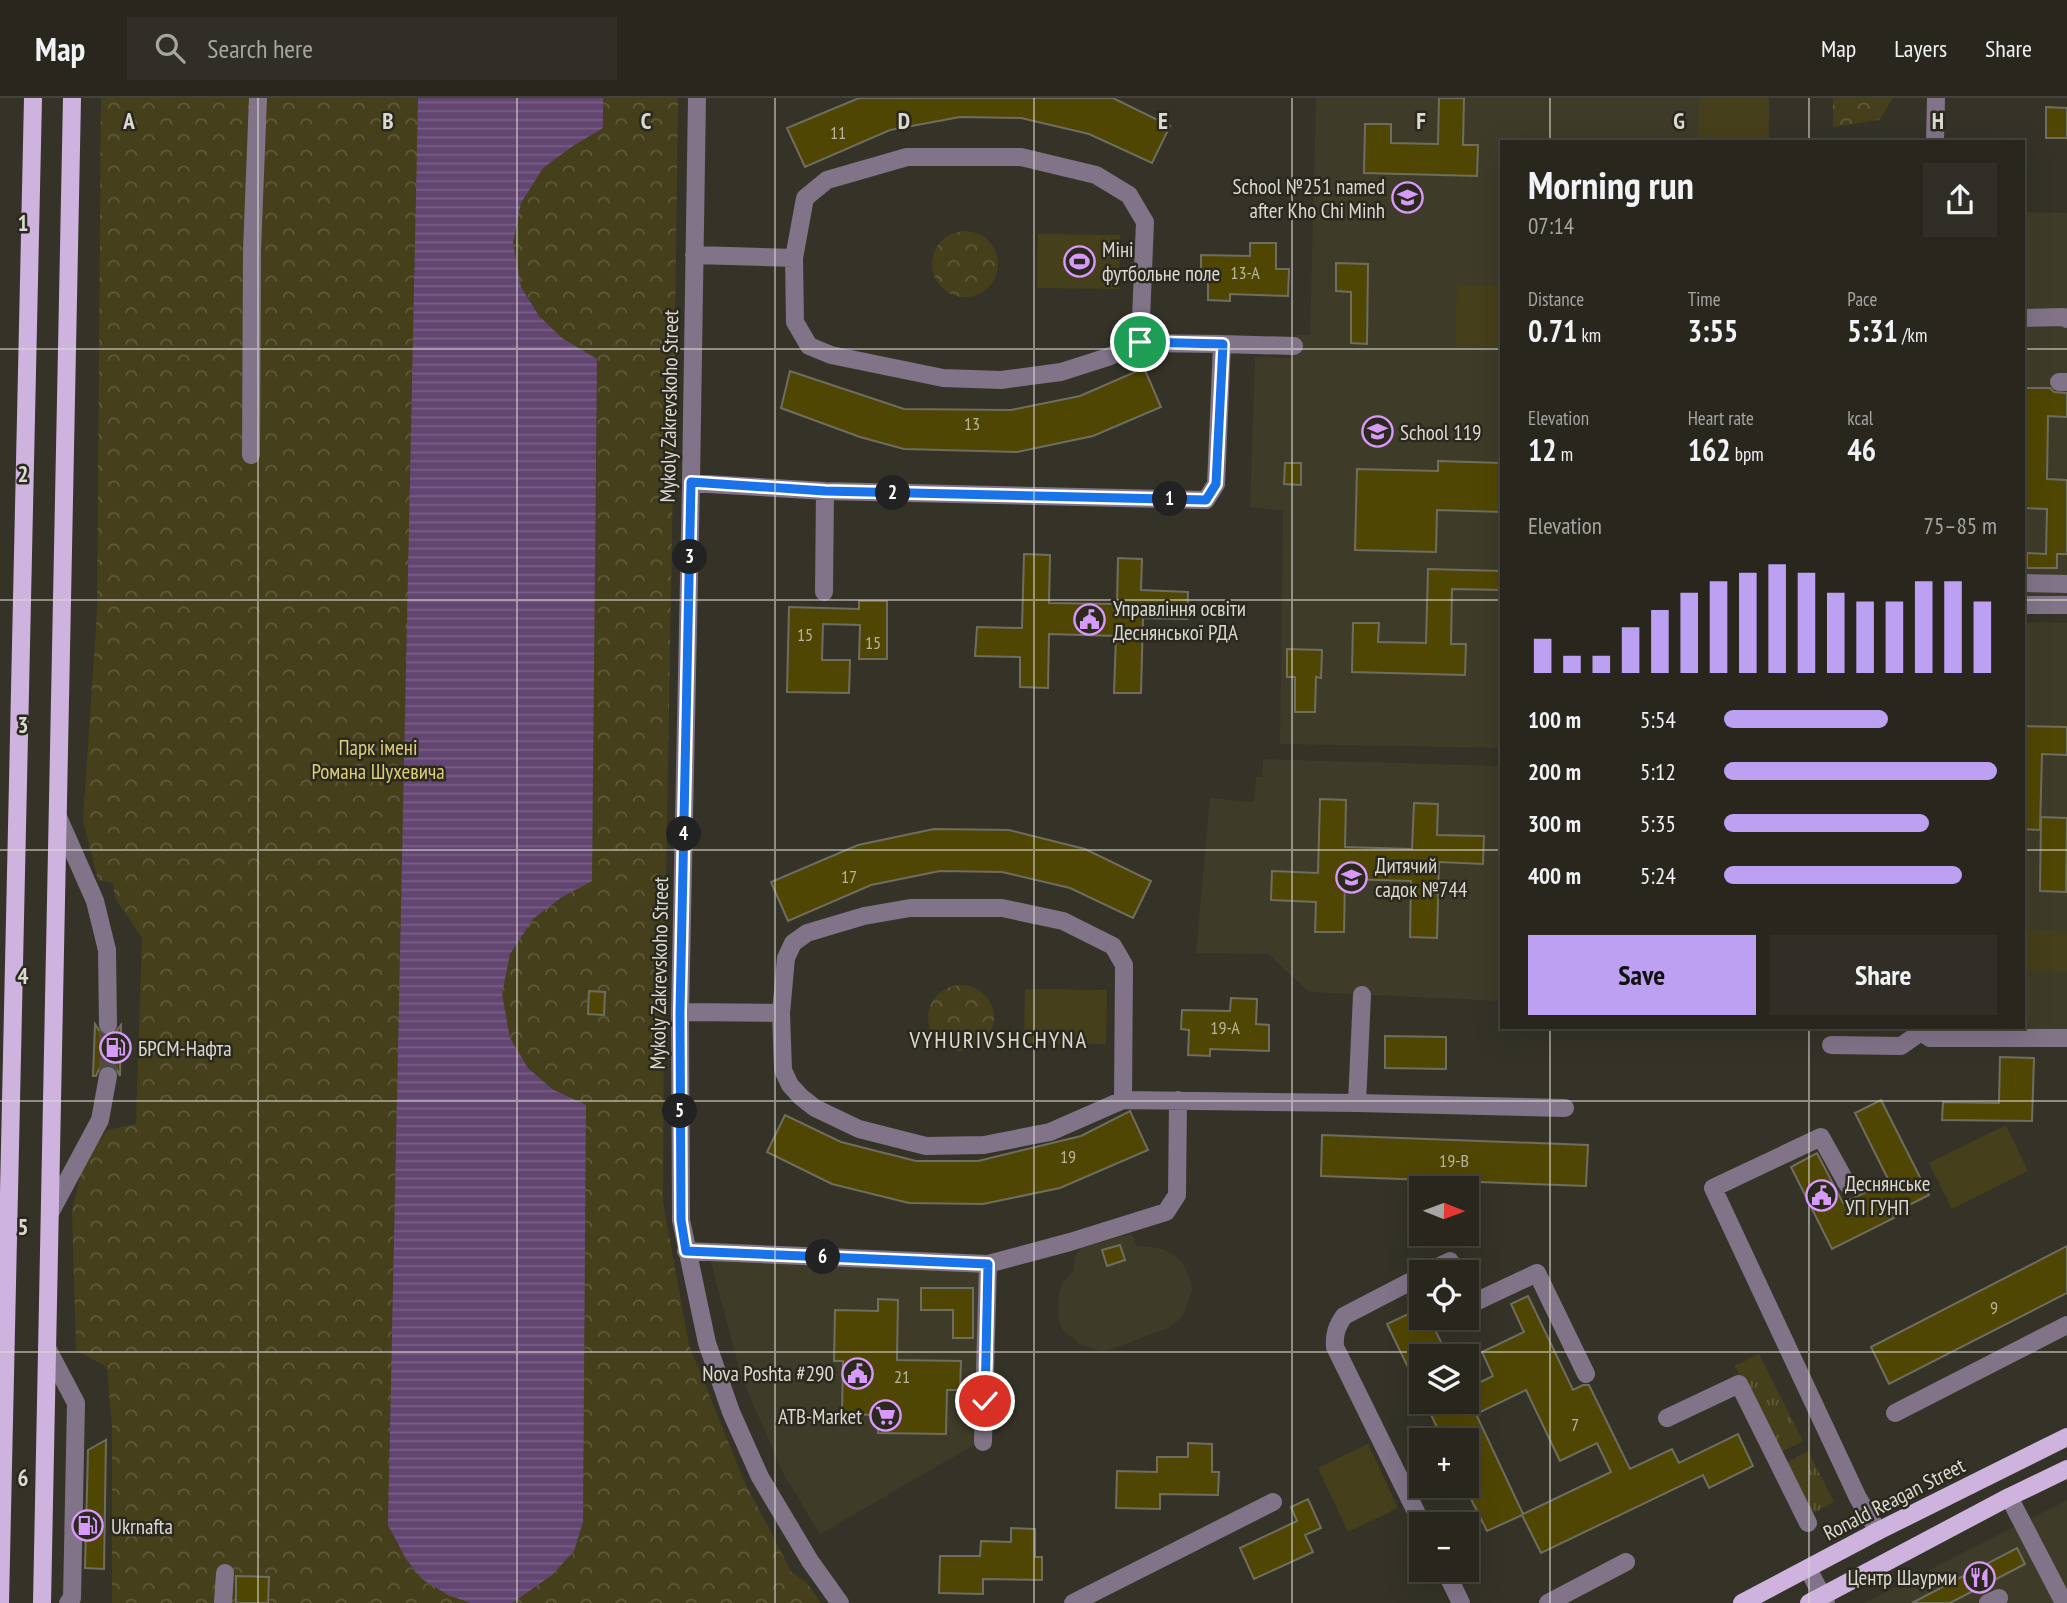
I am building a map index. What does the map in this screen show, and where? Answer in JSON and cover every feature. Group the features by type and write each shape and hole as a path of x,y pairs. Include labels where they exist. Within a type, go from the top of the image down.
{"main road":[{"path":"0,1603 33,98"},
{"path":"41,1603 72,98"},
{"name":"Ronald Reagan Street","path":"1742,1603 1878,1531 2067,1437"},
{"path":"1819,1601 2009,1497 2067,1469"}],"street":[{"path":"251,455 252,251 258,98"},
{"name":"Mykoly Zakrevskoho Street","path":"697,98 680,1012 681,1220 707,1343 731,1412 760,1477 808,1559 840,1603"},
{"path":"1935,140 1936,98"},
{"path":"1140,342 1145,222 1129,195 1096,175 1021,157 907,157 827,180 805,198 794,258 795,322 808,346 831,355 943,378 1001,380 1061,372 1108,357 1140,342 1294,346"},
{"path":"694,254 794,258"},
{"path":"2025,318 2067,319"},
{"path":"691,482 825,491 1206,500 1216,484 1223,344"},
{"path":"824,592 825,491"},
{"path":"2025,583 2067,584"},
{"path":"2025,605 2067,605"},
{"path":"58,817 95,901 107,950 108,1025"},
{"path":"1123,1100 1124,965 1113,946 1063,921 1002,908 910,908 864,916 807,933 793,943 786,958 780,1013 783,1070 790,1085 815,1108 859,1129 926,1146 984,1145 1050,1132 1123,1100 1357,1102 1565,1108"},
{"path":"1357,1102 1362,995"},
{"path":"680,1012 780,1013"},
{"path":"1831,1045 1901,1046 1920,1030 1930,1038 2067,1038"},
{"path":"50,1213 100,1120 108,1076"},
{"path":"686,1251 988,1264 1070,1242 1166,1212 1177,1195 1178,1100"},
{"path":"1847,1184 1821,1137 1713,1188 1858,1498 1878,1531"},
{"path":"983,1442 988,1264"},
{"path":"1479,1300 1537,1273 1586,1374"},
{"path":"1409,1282 1344,1316 1334,1337 1335,1347 1416,1512"},
{"path":"1895,1413 2067,1325"},
{"path":"47,1348 76,1403 72,1598 68,1603"},
{"path":"1667,1418 1739,1384 1808,1523"},
{"path":"2009,1497 2064,1603"},
{"path":"1073,1603 1273,1502"},
{"path":"1548,1603 1626,1562"},
{"path":"1808,1569 1819,1601"},
{"path":"223,1603 225,1573"},
{"path":"1451,1582 1461,1603"}],"shaded area":[{"path":"418,98 603,98 603,128 543,168 521,203 513,243 521,287 539,316 562,338 597,359 592,881 562,897 533,919 510,954 502,994 510,1038 528,1068 552,1089 586,1105 583,1522 574,1551 552,1575 512,1603 471,1603 448,1595 422,1579 406,1559 388,1525"},
{"name":"School 119","path":"1316,98 1769,98 1769,140 1500,140 1500,748 1280,744 1283,511 1250,507 1255,357 1293,358 1294,335 1310,335"},
{"path":"2025,212 2067,213 2067,599 2025,598"},
{"path":"2025,622 2067,623 2067,1030 2025,1029"},
{"name":"Дитячий садок №744","path":"1263,759 1500,766 1500,1001 1309,992 1268,954 1196,953 1210,798 1254,802 1256,777 1262,777"},
{"path":"1132,1234 1137,1246 1165,1250 1177,1257 1185,1267 1192,1290 1185,1311 1179,1320 1168,1328 1112,1349 1101,1351 1081,1345 1062,1329 1058,1316 1059,1291 1063,1282 1073,1272 1075,1256 1082,1247"},
{"path":"709,1255 986,1266 981,1441 820,1534 783,1473 741,1376"},
{"path":"2067,1500 2067,1603 1864,1603"}],"green space":[{"name":"Парк імені Романа Шухевича","path":"101,98 678,98 663,1202 689,1345 744,1481 792,1573 806,1582 821,1603 112,1603 112,1427 107,1367 76,1350 72,1211 83,1164 107,1130 136,1124 142,938 115,898 113,883 98,880 83,820 97,613"},
{"path":"1699,98 1769,98 1769,140 1698,140"},
{"path":"1833,98 1893,98 1879,120 1833,127"},
{"path":"959,231 971,231 989,240 996,251 996,277 989,288 978,295 959,297 946,292 937,283 932,270 932,258 937,245 946,236"},
{"name":"Міні футбольне поле","path":"1038,234 1120,235 1119,289 1037,288"},
{"path":"1457,285 1500,286 1500,348 1455,347"},
{"path":"2025,930 2067,931 2067,972 2025,971"},
{"path":"967,985 985,994 992,1005 992,1031 985,1042 974,1049 955,1051 937,1042 930,1031 928,1012 937,994 948,987"},
{"path":"1025,989 1107,990 1106,1044 1024,1043"},
{"path":"2006,1125 2028,1171 1952,1209 1929,1163"},
{"path":"1759,1354 1803,1441 1779,1453 1735,1366"},
{"path":"1368,1444 1398,1508 1348,1532 1318,1468"},
{"path":"1808,1451 1834,1502 1810,1515 1784,1464"}],"building":[{"path":"859,98 1113,98 1170,126 1152,163 1089,134 1021,118 960,117 890,130 805,167 787,128"},
{"path":"1439,98 1464,98 1463,145 1478,145 1477,176 1364,173 1365,124 1391,124 1391,143 1438,144"},
{"path":"2046,107 2067,108 2067,138 2046,138"},
{"path":"1250,243 1276,243 1276,269 1289,269 1288,296 1230,294 1230,301 1208,300 1208,274 1201,274 1201,255 1250,256"},
{"path":"1336,263 1368,264 1367,344 1351,343 1351,292 1336,291"},
{"path":"1144,368 1161,407 1093,436 1017,452 904,449 860,437 781,408 790,371 904,409 1011,410 1080,396"},
{"path":"2025,388 2050,388 2054,392 2067,393 2067,417 2048,416 2047,479 2067,480 2067,554 2057,554 2057,568 2027,568 2027,553 2046,554 2047,509 2025,508"},
{"path":"1438,461 1500,463 1500,512 1437,510 1436,552 1355,550 1357,469 1438,471"},
{"path":"1285,463 1301,463 1301,485 1284,484"},
{"path":"1024,554 1050,555 1049,603 1117,604 1118,558 1142,559 1141,590 1188,592 1187,619 1143,618 1141,693 1114,693 1116,636 1049,634 1048,688 1020,687 1020,657 975,656 977,627 1022,628"},
{"path":"1428,569 1500,571 1500,590 1452,589 1451,644 1466,644 1465,675 1352,672 1353,623 1379,623 1378,642 1426,643"},
{"path":"859,601 887,601 887,659 859,659 860,625 823,624 822,660 850,660 849,693 787,692 789,607 859,609"},
{"path":"1287,649 1322,650 1321,678 1316,677 1315,712 1295,712 1295,677 1287,677"},
{"path":"2025,726 2067,727 2067,755 2042,754 2040,830 2025,829"},
{"path":"1320,799 1346,800 1345,847 1412,849 1414,803 1438,804 1437,835 1484,836 1483,864 1439,862 1437,938 1410,937 1411,881 1345,879 1344,932 1315,932 1316,902 1271,900 1272,871 1318,873"},
{"path":"2041,817 2067,818 2066,892 2040,891"},
{"path":"934,829 1009,830 1085,849 1151,881 1133,918 1070,888 1002,872 940,871 871,885 788,921 771,882 858,845"},
{"path":"589,991 605,992 604,1015 588,1014"},
{"path":"1231,998 1257,999 1256,1024 1269,1025 1269,1051 1210,1049 1210,1056 1188,1055 1189,1030 1181,1029 1182,1010 1230,1011"},
{"path":"95,1024 102,1035 107,1036 114,1034 121,1025 120,1076 116,1068 109,1065 99,1069 96,1076 93,1076"},
{"path":"1385,1036 1446,1037 1446,1069 1385,1068"},
{"path":"2000,1057 2034,1058 2032,1121 1942,1120 1943,1102 1999,1103"},
{"path":"1881,1100 1929,1195 1891,1214 1894,1218 1832,1249 1791,1167 1817,1153 1843,1203 1889,1181 1855,1113"},
{"path":"1130,1111 1148,1150 1060,1188 983,1204 909,1203 832,1184 767,1152 785,1115 841,1142 916,1161 978,1161 1081,1136"},
{"path":"1322,1135 1588,1145 1586,1186 1479,1182 1479,1176 1409,1176 1409,1179 1321,1176"},
{"path":"1120,1245 1125,1260 1107,1266 1102,1250"},
{"path":"2067,1246 2067,1293 1889,1384 1871,1347"},
{"path":"921,1288 973,1288 973,1338 953,1338 953,1310 921,1310"},
{"path":"1528,1296 1573,1390 1589,1385 1630,1469 1672,1449 1679,1463 1738,1434 1753,1466 1709,1488 1703,1475 1541,1553 1522,1515 1487,1531 1470,1498 1479,1498 1479,1428 1437,1428 1431,1414 1476,1414 1523,1514 1611,1472 1597,1443 1560,1461 1526,1390 1479,1413 1479,1383 1493,1376 1482,1352 1524,1332 1511,1304"},
{"path":"878,1299 898,1300 897,1360 961,1361 960,1390 947,1390 946,1434 878,1433 878,1415 842,1414 843,1361 834,1361 835,1310 878,1311"},
{"path":"1409,1314 1409,1330 1435,1330 1442,1344 1409,1344 1409,1369 1387,1324"},
{"path":"106,1440 104,1569 85,1568 88,1450"},
{"path":"1188,1443 1212,1444 1212,1472 1219,1472 1218,1495 1160,1494 1160,1509 1116,1508 1117,1471 1157,1472 1157,1457 1188,1457"},
{"path":"1308,1499 1321,1528 1305,1535 1313,1552 1254,1579 1240,1548 1297,1521 1291,1507"},
{"path":"1011,1528 1035,1529 1035,1557 1042,1557 1042,1580 983,1579 983,1594 939,1593 940,1556 980,1556 981,1541 1011,1542"},
{"path":"2017,1548 2025,1564 1950,1603 1912,1603"},
{"path":"236,1576 269,1577 268,1603 236,1603"}],"tunnel":[{"path":"108,1025 108,1076"}],"place":[{"name":"School №251 named after Kho Chi Minh","path":"1408,198"},
{"name":"Міні футбольне поле","path":"1079,261"},
{"name":"School 119","path":"1377,432"},
{"name":"Управління освіти Деснянської РДА","path":"1090,620"},
{"name":"Дитячий садок №744","path":"1352,877"},
{"name":"БРСМ-Нафта","path":"115,1048"},
{"name":"Деснянське УП ГУНП","path":"1822,1195"},
{"name":"Nova Poshta #290","path":"857,1373"},
{"name":"ATB-Market","path":"885,1416"},
{"name":"Ukrnafta","path":"88,1526"},
{"name":"Центр Шаурми","path":"1980,1577"}],"district":[{"name":"VYHURIVSHCHYNA","path":"999,1039"}],"route":[{"path":"985,1401 988,1264 686,1251 681,1220 680,1012 691,482 825,491 1206,500 1216,484 1223,344 1140,342"}]}
